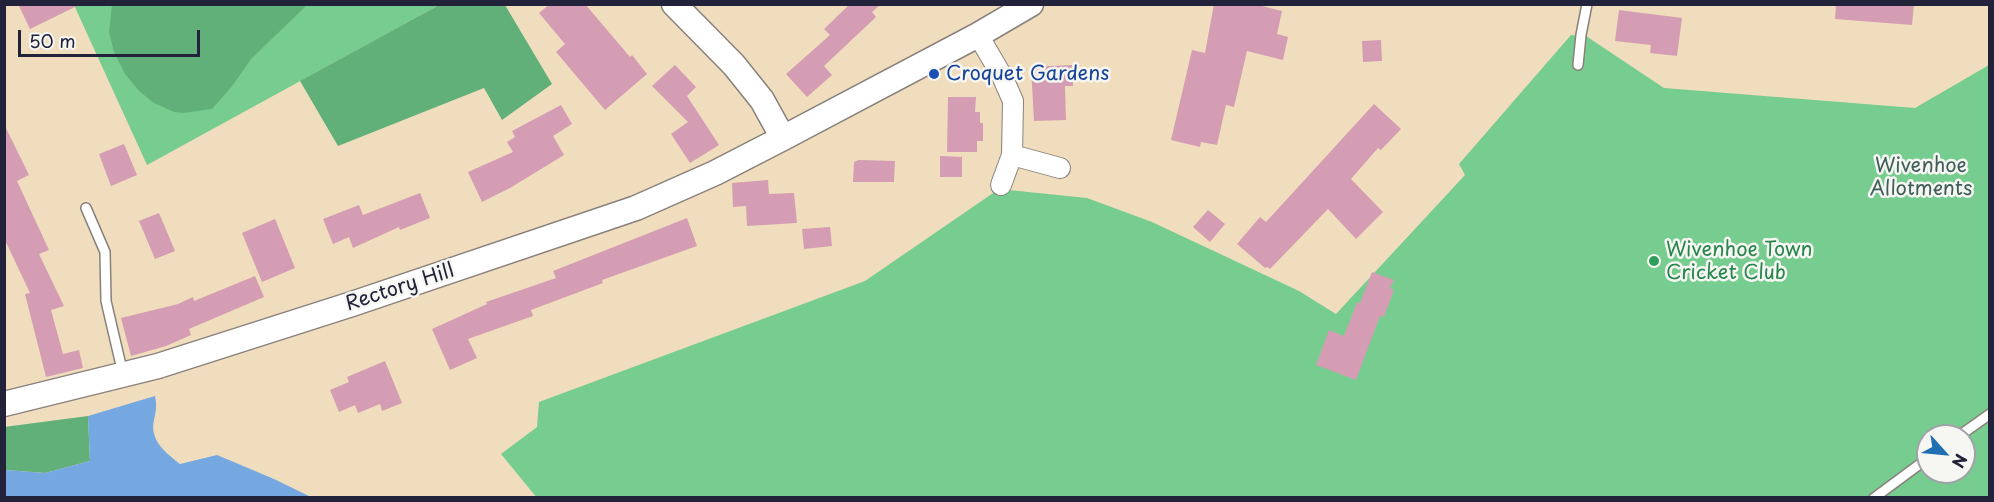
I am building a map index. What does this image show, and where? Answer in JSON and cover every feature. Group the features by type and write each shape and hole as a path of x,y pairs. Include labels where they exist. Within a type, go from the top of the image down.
{"street":[{"path":"674,4 748,82 762,100 783,138"},
{"name":"Rectory Hill","path":"4,404 158,366 352,304 636,208 715,173 783,138 978,35 1031,4"},
{"path":"978,35 1002,76 1013,101 1012,155 1001,185"},
{"path":"1012,155 1060,168"}],"lane":[{"path":"1578,65 1587,4"},
{"path":"86,208 105,252 106,301 124,375"},
{"path":"1975,424 1989,414"},
{"path":"1874,498 1916,467"}],"green space":[{"path":"112,4 307,5 251,59 212,109 183,113 174,112 154,103 139,91 125,74 114,52 109,32"},
{"path":"74,5 439,5 147,165"},
{"path":"439,5 505,5 552,84 502,120 484,88 338,146 300,81"},
{"name":"Wivenhoe Allotments","path":"1571,35 1586,36 1664,88 1915,108 1989,65 1989,497 537,498 501,454 537,427 539,402 865,281 999,189 1087,198 1152,222 1299,291 1336,314 1465,175 1459,164"},
{"path":"88,416 90,461 45,473 5,470 4,427"}],"water":[{"path":"155,396 153,427 156,440 180,464 217,455 311,497 5,497 5,470 45,473 90,461 88,416"}],"building":[{"path":"18,4 81,4 30,29"},
{"path":"550,4 585,4 647,74 605,110 556,52 565,44 539,13"},
{"path":"850,4 881,4 872,12 876,17 824,66 832,75 807,97 786,74 830,35 824,29"},
{"path":"1214,4 1254,4 1282,11 1277,34 1288,37 1283,60 1247,51 1234,107 1226,105 1217,145 1201,142 1200,147 1171,140 1192,50 1205,53"},
{"path":"1836,4 1914,4 1912,25 1835,19"},
{"path":"1619,10 1682,18 1677,56 1650,53 1651,45 1615,41"},
{"path":"1381,40 1382,61 1363,62 1362,41"},
{"path":"675,65 696,87 687,96 719,145 690,163 671,134 688,122 652,86"},
{"path":"1072,65 1073,86 1065,86 1066,120 1034,121 1031,67"},
{"path":"948,97 976,97 975,112 980,112 980,123 983,123 983,141 977,141 977,152 947,152"},
{"path":"1374,104 1401,129 1381,150 1378,148 1351,179 1383,212 1356,239 1328,209 1270,269 1265,268 1237,244 1260,217 1266,222"},
{"path":"561,105 572,124 553,136 564,155 482,202 468,172 513,152 507,142 515,137 512,131"},
{"path":"4,124 29,175 17,181 49,250 39,254 64,306 51,310 63,354 79,350 83,368 46,377 25,294 30,293 4,238"},
{"path":"124,144 137,175 111,186 99,154"},
{"path":"940,156 962,157 962,177 940,177"},
{"path":"859,160 895,161 894,182 853,182 854,162"},
{"path":"768,180 769,194 794,193 797,223 747,226 746,206 733,207 732,183"},
{"path":"420,193 430,218 400,230 399,227 353,248 349,237 333,244 323,219 359,205 363,215"},
{"path":"1208,210 1225,224 1210,242 1193,227"},
{"path":"159,213 175,251 155,259 139,221"},
{"path":"687,218 697,246 602,280 603,283 531,310 533,316 468,339 477,358 450,370 432,329 487,304 486,302 556,278 553,271"},
{"path":"275,219 295,268 262,282 242,233"},
{"path":"830,227 832,246 804,249 802,229"},
{"path":"1372,272 1394,280 1390,288 1394,290 1384,317 1380,316 1356,380 1316,365 1329,330 1344,336"},
{"path":"255,276 264,297 189,329 191,335 166,346 131,356 121,318 178,304 193,297 194,301"},
{"path":"385,361 402,403 382,411 380,404 358,413 355,405 339,412 330,390 349,382 347,377"}],"place":[{"name":"Croquet Gardens","path":"934,74"},
{"name":"Wivenhoe Town Cricket Club","path":"1654,261"}]}
